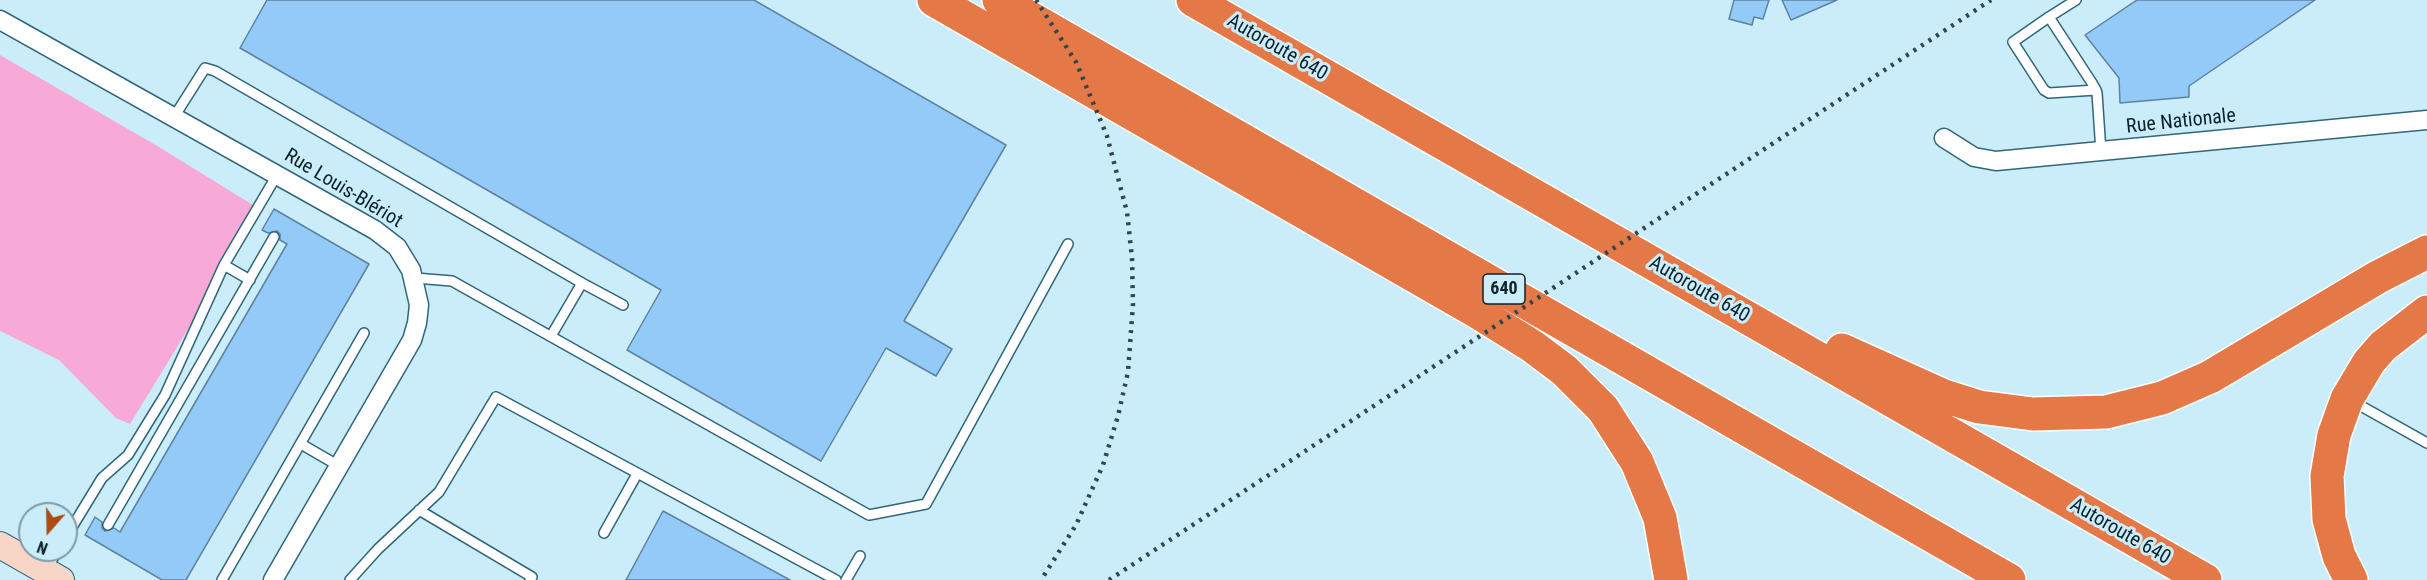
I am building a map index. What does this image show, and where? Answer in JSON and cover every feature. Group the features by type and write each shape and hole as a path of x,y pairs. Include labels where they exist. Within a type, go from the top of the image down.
{"highway":[{"path":"934,0 1479,313 1532,346 1564,370 1603,409 1637,462 1660,518 1671,580"},
{"name":"640","path":"999,0 2009,580"},
{"name":"Autoroute 640","path":"1193,0 2205,580"},
{"path":"1649,261 1944,396 1979,407 2005,411 2071,415 2106,412 2145,404 2198,383 2378,277 2427,252"},
{"path":"2351,580 2339,556 2333,537 2328,496 2329,457 2339,416 2369,362 2383,346 2427,312"}],"street":[{"name":"Rue Louis-Blériot","path":"0,20 383,235 402,254 415,278 418,314 412,340 273,580"},
{"name":"Rue Nationale","path":"1944,138 1967,154 1983,160 2019,160 2427,120"},
{"path":"0,545 55,567"}],"lane":[{"path":"2076,0 2013,42 2044,90 2049,93 2096,90"},
{"path":"2049,17 2096,90 2099,101 2101,152"},
{"path":"174,117 205,68 215,71 623,305"},
{"path":"78,517 102,478 128,455 165,395 224,265 278,175"},
{"path":"108,525 274,237"},
{"path":"415,278 452,281 869,515 926,504 1068,244"},
{"path":"224,265 250,280"},
{"path":"551,336 582,283"},
{"path":"222,580 364,333"},
{"path":"350,580 378,549 439,492 496,397 836,580"},
{"path":"2347,399 2427,443"},
{"path":"301,444 339,466"},
{"path":"128,455 144,464"},
{"path":"604,533 638,474"},
{"path":"419,510 532,577 530,580"},
{"path":"846,580 860,556"}],"shaded area":[{"path":"0,55 159,147 261,210 130,424 116,418 59,360 0,331"}],"building":[{"path":"267,0 754,0 1006,145 904,321 952,349 936,376 886,348 821,461 627,350 661,290 240,48"},
{"path":"1734,0 1769,0 1763,19 1754,17 1752,25 1729,19"},
{"path":"1782,0 1837,0 1791,20"},
{"path":"2137,0 2315,0 2189,86 2189,97 2120,103 2119,78 2085,35"},
{"path":"274,209 369,264 186,580 162,580 85,535 95,517 102,522 102,528 105,531 114,528 120,532 287,244 280,240 280,234 277,231 268,233 262,230"},
{"path":"663,511 790,580 626,580"}],"railway":[{"path":"1036,0 1076,62 1107,136 1127,212 1132,258 1133,304 1128,372 1103,465 1076,525 1041,580"},
{"path":"1109,580 1991,0"}]}
